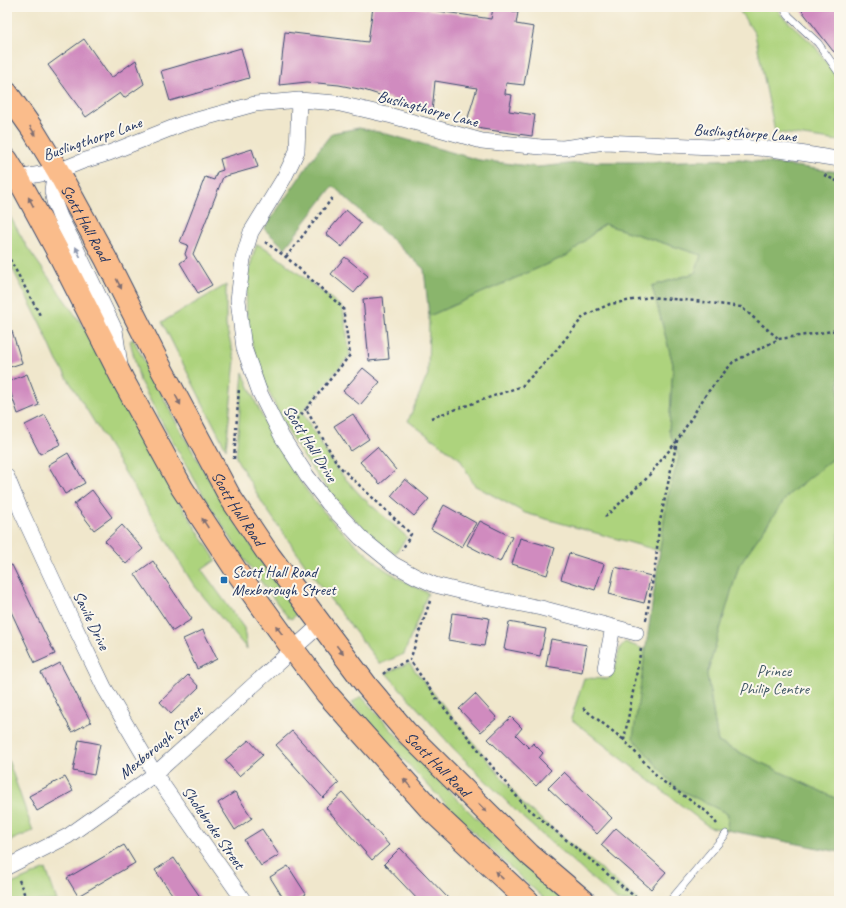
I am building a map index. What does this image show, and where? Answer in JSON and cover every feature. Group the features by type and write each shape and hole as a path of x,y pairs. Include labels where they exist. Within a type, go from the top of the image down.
{"highway":[{"name":"Scott Hall Road","path":"8,97 33,130 58,171 106,259 161,368 230,497 269,555 367,686 406,732 530,855 584,901"},
{"name":"Scott Hall Road","path":"7,160 59,254 123,380 182,488 237,572 327,694 431,810 528,901"}],"street":[{"name":"Buslingthorpe Lane","path":"18,178 58,171 109,153 182,124 256,104 299,100 336,103 392,116 482,141 563,148 605,142 733,148 747,147 839,159"},
{"name":"Scott Hall Drive","path":"299,100 297,151 284,178 251,232 243,259 238,300 244,348 260,393 282,437 306,476 328,503 361,538 393,564 435,585 541,608 641,634"},
{"name":"Scott Hall Road","path":"58,171 52,183 54,201 60,217 115,330 123,380"},
{"name":"Savile Drive","path":"7,477 60,596 104,687 155,774"},
{"name":"Mexborough Street","path":"7,866 68,836 155,774 320,624"},
{"path":"605,668 614,627"},
{"name":"Sholebroke Street","path":"155,774 244,901"}],"lane":[{"path":"783,7 789,16 818,43 839,73"},
{"path":"745,132 747,147"},
{"path":"670,901 726,834"}],"path":[{"path":"286,257 334,196"},
{"path":"251,232 286,257 342,308 350,355 306,409 338,465 411,534 393,564"},
{"path":"7,254 42,317"},
{"path":"839,262 836,273 839,313"},
{"path":"431,418 522,386 553,354 584,316 610,304 650,297 741,307 779,339"},
{"path":"605,517 646,480 677,441 707,393 733,362 779,339 839,330"},
{"path":"233,462 240,383"},
{"path":"624,740 641,634 656,560 659,526 677,441"},
{"path":"383,674 388,670 410,660 435,585"},
{"path":"410,660 436,698 523,804 640,901"},
{"path":"583,708 624,740 661,780 707,812 726,834"}],"green space":[{"path":"737,7 776,7 782,16 814,45 839,77 839,141 775,132 755,34"},
{"path":"359,128 383,133 479,160 537,167 589,162 656,162 740,159 839,172 839,454 788,495 739,565 707,674 718,742 839,800 839,852 727,830 728,814 676,788 633,738 667,500 679,457 669,431 673,364 652,286 695,273 701,255 604,224 568,255 429,316 424,269 333,186 285,248 264,229 317,152 332,133"},
{"path":"7,211 27,247 93,340 175,495 216,560 202,570 244,628 247,649 193,584 57,361 40,323 7,258"},
{"path":"604,224 701,255 695,273 652,286 673,364 669,431 679,457 667,500 660,551 525,513 474,485 460,459 408,421 428,374 429,316 568,255"},
{"path":"257,244 267,249 343,308 350,355 302,412 335,467 362,497 407,537 395,554 363,529 333,496 307,462 285,425 266,385 250,336 246,309 251,262"},
{"path":"226,285 226,326 235,360 226,449 162,322"},
{"path":"133,339 177,424 219,497 295,609 296,615 291,619 286,615 245,560 208,503 166,430 140,381 130,341"},
{"path":"243,372 265,422 278,447 292,470 325,513 344,533 380,566 400,579 428,593 404,654 380,664 323,590 263,504 236,458"},
{"name":"Prince Philip Centre","path":"839,454 839,800 718,742 707,674 739,565 788,495"},
{"path":"625,642 646,650 634,738 676,788 728,814 727,830 709,827 571,719 584,678 608,679 614,670 619,650"},
{"path":"409,663 524,805 639,901 618,901 523,818 454,749 386,673"},
{"path":"361,696 453,795 524,865 565,901 547,901 471,829 399,755 352,703"},
{"path":"7,757 33,831 7,842"},
{"path":"46,869 57,901 7,901 7,886"}],"building":[{"path":"373,7 412,7 491,19 493,8 518,12 516,24 534,27 524,85 506,83 505,94 512,95 509,111 535,115 532,136 482,129 466,124 477,88 435,81 432,112 364,90 339,85 307,82 279,85 285,32 368,42"},
{"path":"799,7 839,7 839,54 833,51"},
{"path":"84,39 111,78 136,60 144,84 124,98 120,93 86,117 48,65"},
{"path":"241,48 249,78 170,101 161,71"},
{"path":"252,149 258,167 223,177 193,254 212,285 198,293 180,263 187,258 185,254 188,245 180,242 205,177 214,180 217,172 223,170 220,159"},
{"path":"346,210 361,223 342,247 326,234"},
{"path":"345,257 368,276 354,293 331,274"},
{"path":"383,297 389,359 369,361 363,299"},
{"path":"12,331 22,363 7,368 7,333"},
{"path":"363,368 380,382 360,405 343,391"},
{"path":"27,374 39,405 18,414 7,382"},
{"path":"353,414 369,439 351,451 334,426"},
{"path":"45,415 61,444 40,454 25,425"},
{"path":"377,447 396,470 380,484 360,462"},
{"path":"68,453 85,483 65,494 48,465"},
{"path":"405,479 429,499 414,516 391,496"},
{"path":"92,490 112,517 94,530 74,504"},
{"path":"444,505 476,523 462,547 431,529"},
{"path":"480,521 512,537 500,562 467,545"},
{"path":"122,525 143,549 126,564 105,541"},
{"path":"520,538 555,548 547,575 512,564"},
{"path":"569,553 604,564 595,590 561,579"},
{"path":"153,561 192,619 173,631 135,574"},
{"path":"12,565 55,654 35,663 7,603 7,567"},
{"path":"615,567 651,576 644,603 609,594"},
{"path":"452,613 489,618 484,646 448,640"},
{"path":"509,622 546,629 540,656 504,649"},
{"path":"203,630 217,659 197,669 183,639"},
{"path":"551,639 587,645 582,672 546,666"},
{"path":"60,663 91,722 72,732 41,673"},
{"path":"188,675 199,687 171,714 160,702"},
{"path":"475,694 497,718 481,732 459,709"},
{"path":"511,717 522,728 516,735 529,748 533,743 543,753 539,758 551,770 536,786 488,739"},
{"path":"292,731 339,783 323,798 276,745"},
{"path":"79,740 100,744 94,775 73,771"},
{"path":"249,740 263,755 239,776 225,760"},
{"path":"564,772 612,818 597,834 548,788"},
{"path":"65,777 73,791 37,811 29,796"},
{"path":"235,792 252,818 235,830 218,803"},
{"path":"343,793 389,845 372,860 326,808"},
{"path":"616,828 666,872 651,889 601,845"},
{"path":"262,829 279,855 261,866 244,840"},
{"path":"124,845 135,863 78,896 67,878"},
{"path":"400,848 448,898 444,901 419,901 384,864"},
{"path":"174,858 203,901 177,901 155,870"},
{"path":"288,866 306,894 295,901 285,901 270,877"}],"place":[{"name":"Scott Hall Road Mexborough Street","path":"224,580"}]}
